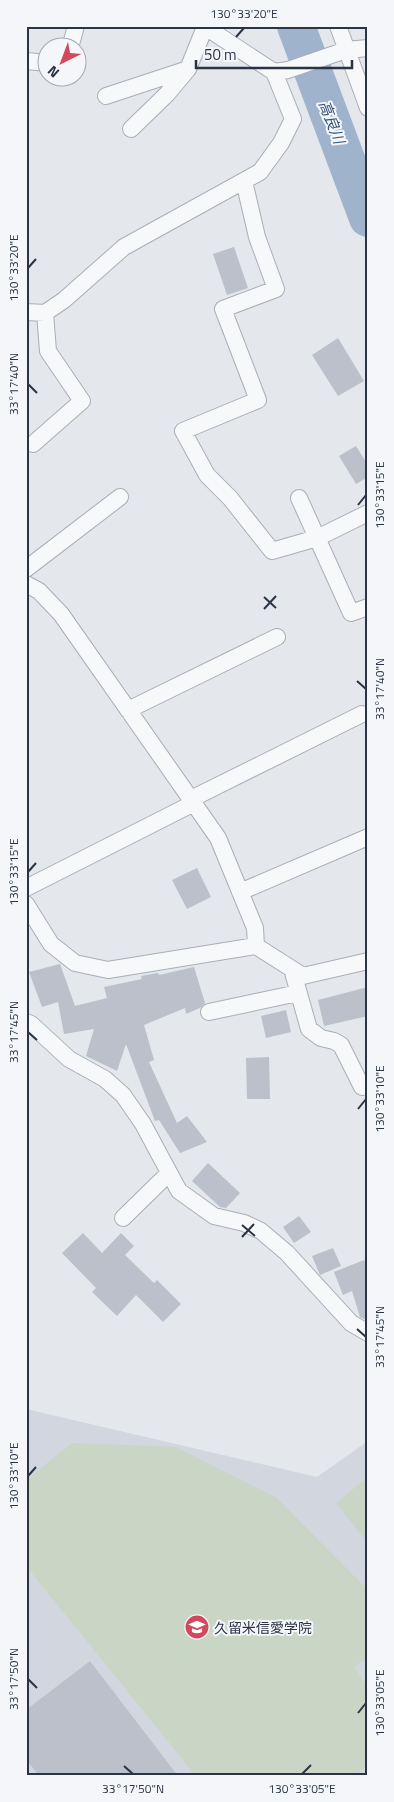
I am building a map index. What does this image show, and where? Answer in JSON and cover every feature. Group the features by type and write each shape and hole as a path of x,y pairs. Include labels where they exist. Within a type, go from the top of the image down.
{"street":[{"path":"338,26 341,52 368,108"},
{"path":"26,312 45,313 64,300 124,247 260,172 281,142 293,119 281,71 204,27 188,69 167,94 131,129"},
{"path":"281,71 341,52 368,48"},
{"path":"106,96 188,69"},
{"path":"244,181 257,237 276,289 223,309 258,400 183,431 207,475 230,498 272,551 317,538 368,513"},
{"path":"33,444 82,401 48,351 45,313"},
{"path":"26,569 120,497"},
{"path":"299,498 351,613 368,607"},
{"path":"26,584 39,591 61,614 218,838 255,928 256,946"},
{"path":"128,710 277,637"},
{"path":"26,888 362,714"},
{"path":"240,892 368,837"},
{"path":"26,904 51,944 75,963 108,970 256,946 303,976 368,961"},
{"path":"292,969 309,1028 321,1038 342,1045 362,1087"},
{"path":"209,1012 298,993"},
{"path":"26,1022 31,1024 68,1059 105,1079 123,1095 143,1124 179,1191 214,1216 244,1223 261,1231 287,1253 351,1323 368,1333"},
{"path":"124,1218 169,1173"}],"shaded area":[{"name":"久留米信愛学院","path":"26,1409 317,1477 368,1441 368,1776 26,1776"}],"green space":[{"name":"久留米信愛学院","path":"72,1443 176,1447 277,1498 368,1590 368,1657 354,1667 368,1687 368,1765 354,1776 196,1776 26,1566 26,1480"},
{"path":"368,1477 368,1543 336,1503"}],"building":[{"path":"234,247 248,288 227,295 213,254"},
{"path":"338,338 364,381 338,396 312,355"},
{"path":"356,446 368,465 368,477 356,484 339,456"},
{"path":"197,868 211,897 187,909 172,880"},
{"path":"60,964 75,1006 107,998 104,987 142,979 141,976 158,973 159,975 194,967 205,1003 200,1008 186,1014 185,1008 144,1025 154,1060 149,1062 177,1123 187,1116 207,1142 180,1153 159,1120 155,1121 126,1044 117,1071 86,1056 94,1029 64,1034 58,1002 42,1007 29,972"},
{"path":"368,987 368,1016 324,1026 318,1000"},
{"path":"286,1010 291,1032 266,1038 261,1016"},
{"path":"269,1057 270,1099 247,1099 246,1058"},
{"path":"208,1163 240,1193 226,1208 220,1207 192,1181"},
{"path":"299,1216 311,1232 294,1243 283,1227"},
{"path":"83,1233 102,1253 121,1233 134,1246 125,1255 154,1283 157,1280 181,1304 163,1322 136,1295 117,1316 92,1292 96,1288 62,1253"},
{"path":"333,1248 341,1266 320,1275 312,1256"},
{"path":"364,1260 368,1268 368,1321 360,1317 352,1291 343,1295 334,1272"},
{"path":"90,1661 178,1776 39,1776 26,1759 26,1710"}],"waterway":[{"name":"高良川","path":"296,26 368,218"}],"place":[{"name":"久留米信愛学院","path":"197,1627"}]}
